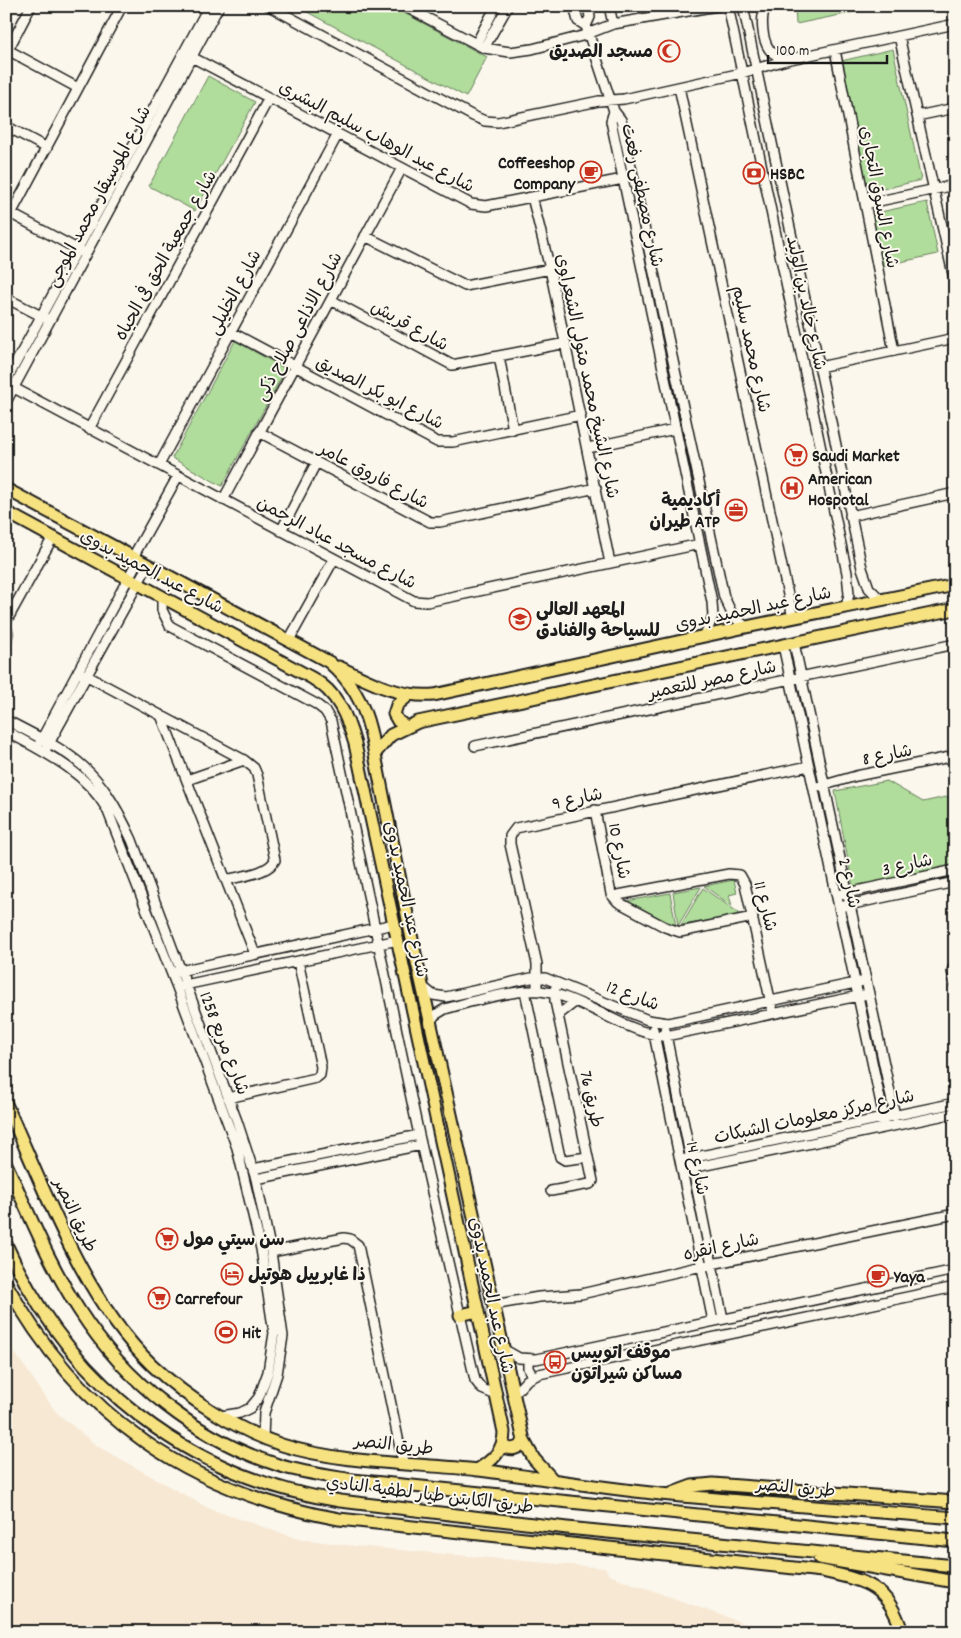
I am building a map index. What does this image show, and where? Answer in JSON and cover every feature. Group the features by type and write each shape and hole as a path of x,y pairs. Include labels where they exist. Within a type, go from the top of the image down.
{"main road":[{"name":"شارع عبد الحميد بدوى","path":"6,489 329,662 376,684 409,695 447,693 746,627 955,585"},
{"name":"شارع عبد الحميد بدوى","path":"6,512 312,678 326,687 344,711 355,744 478,1311 504,1432 502,1446"},
{"path":"375,753 391,735 405,726 955,609"},
{"name":"شارع عبد الحميد بدوى","path":"329,662 346,678 358,696 367,718 430,1022 524,1441 534,1459 553,1480"},
{"path":"405,726 398,721 394,714 397,706 409,695"},
{"name":"طريق النصر","path":"6,1104 80,1265 114,1322 154,1367 221,1416 263,1438 318,1453 669,1494 955,1518"},
{"path":"6,1164 60,1279 100,1340 124,1368 151,1394 180,1416 245,1453 279,1465 353,1480 955,1541"},
{"name":"طريق الكابتن طيار لطفية النادي","path":"6,1244 34,1300 48,1321 100,1382 121,1402 176,1442 244,1476 290,1492 340,1501 567,1528 955,1566"},
{"name":"طريق الكابتن طيار لطفية النادي","path":"6,1283 33,1330 51,1354 90,1397 110,1415 174,1461 201,1476 250,1497 339,1519 822,1571 850,1577 874,1588 890,1602 896,1611 902,1632"},
{"path":"460,1315 478,1311"},
{"path":"476,1470 493,1459 502,1446 509,1449 516,1448 524,1441"},
{"path":"669,1494 692,1486 713,1484 955,1502"},
{"path":"798,1550 812,1557 955,1582"},
{"path":"874,1588 873,1583 877,1578 890,1572"}],"street":[{"path":"31,6 7,50 78,88"},
{"path":"82,251 9,212 47,148 122,6"},
{"name":"شارع الموسيقار محمد الموجى","path":"6,402 10,386 187,55 209,6"},
{"name":"شارع الموسيقار محمد الموجى","path":"187,55 219,6"},
{"path":"269,6 485,121 498,122 679,87 742,73 786,60 955,24"},
{"path":"404,6 480,46 500,51 520,51 587,30 664,11 717,6"},
{"path":"480,46 496,6"},
{"path":"480,46 508,6"},
{"path":"574,6 578,21 587,30 614,111"},
{"path":"587,30 590,17 588,6"},
{"path":"609,6 613,24"},
{"name":"شارع خالد بن الوليد","path":"728,6 849,587 846,607"},
{"name":"شارع خالد بن الوليد","path":"743,6 850,516 866,582 881,600"},
{"path":"766,6 762,17 766,42 774,54 786,60"},
{"path":"899,36 952,261 955,283"},
{"name":"شارع السوق التجارى","path":"835,50 894,351"},
{"name":"شارع عبد الوهاب سليم البشرى","path":"187,55 475,205 486,206 623,179"},
{"name":"شارع محمد سليم","path":"679,87 793,618"},
{"name":"شارع جمعية الحق فى الحياه","path":"89,428 269,98"},
{"path":"917,116 955,108"},
{"name":"شارع مصطفى رفعت","path":"614,111 611,122 713,608 711,623 705,636"},
{"name":"شارع مصطفى رفعت","path":"614,111 621,120 726,604 733,616 746,627"},
{"path":"6,126 47,148"},
{"name":"شارع الخليلى","path":"159,466 338,134"},
{"name":"شارع الاذاعى صلاح ذكى","path":"222,500 402,168"},
{"path":"865,204 955,185"},
{"name":"شارع الشيخ محمد متولى الشعراوى","path":"532,197 566,343 610,563"},
{"path":"365,236 465,286 550,269"},
{"path":"6,298 46,319"},
{"name":"شارع قريش","path":"331,300 448,364 456,365 566,343"},
{"name":"شارع ابو بكر الصديق","path":"231,332 437,442 453,442 581,415"},
{"path":"819,367 955,338"},
{"path":"499,356 513,430"},
{"name":"شارع مسجد عباد الرحمن","path":"10,386 410,600 422,602 700,544"},
{"path":"588,448 675,430"},
{"name":"شارع فاروق عامر","path":"259,432 420,518 435,522 596,488"},
{"path":"281,531 316,463"},
{"path":"41,750 133,581 140,560 178,476"},
{"path":"850,516 955,493"},
{"path":"6,622 53,537"},
{"path":"289,640 334,559"},
{"path":"849,587 866,582"},
{"path":"162,596 162,610 170,626 316,704 329,716 333,727 421,1145 475,1380 482,1389 496,1395"},
{"path":"713,608 722,610 726,604"},
{"path":"6,626 8,633 6,644"},
{"name":"شارع 2","path":"788,644 801,677 826,785 846,893 895,1120"},
{"name":"شارع 2","path":"788,644 790,679 885,1122"},
{"name":"شارع مصر للتعمير","path":"475,746 955,644"},
{"path":"82,673 250,764 257,775 275,860 265,870 226,880"},
{"path":"160,715 255,954"},
{"name":"شارع مربع 1258","path":"6,720 46,740 83,765 101,784 120,814 132,840 176,972"},
{"name":"شارع مربع 1258","path":"6,731 73,770 95,792 106,809 228,1098 246,1178 274,1333 268,1372 259,1397 245,1411 221,1416"},
{"name":"شارع 8","path":"814,788 856,776 955,756"},
{"path":"187,780 244,760"},
{"name":"شارع 9","path":"536,991 538,978 537,964 510,848 510,836 514,830 523,826 595,810 809,766"},
{"name":"شارع 10","path":"595,810 613,896 620,903 665,927 680,932 753,917"},
{"path":"122,844 132,840"},
{"name":"شارع 3","path":"836,895 955,870"},
{"name":"شارع 11","path":"613,896 735,874 744,881 773,1013"},
{"name":"شارع 3","path":"839,907 955,882"},
{"path":"176,972 394,924"},
{"path":"182,986 398,940"},
{"path":"228,1098 316,1078 320,1075 321,1067 298,961"},
{"path":"954,979 955,963"},
{"name":"شارع 12","path":"423,987 433,995 446,997 538,978 557,982 652,1021 663,1023 686,1020 865,980"},
{"name":"طريق 76","path":"551,1191 591,1183 588,1157 558,1015 555,994 557,982"},
{"name":"شارع مربع 1258","path":"182,986 233,1123 255,1174 271,1252 283,1336 276,1374 264,1413 263,1438"},
{"path":"525,991 560,1157 565,1160 588,1157"},
{"name":"شارع 12","path":"430,1022 438,1012 445,1009 525,991 536,991 555,994 654,1034 666,1036 868,994"},
{"path":"558,1015 575,1002"},
{"name":"شارع 14","path":"652,1021 713,1321"},
{"name":"شارع 14","path":"663,1023 723,1319"},
{"name":"شارع مركز معلومات الشبكات","path":"680,1160 895,1120 955,1103"},
{"name":"شارع مركز معلومات الشبكات","path":"895,1120 955,1113"},
{"name":"شارع مركز معلومات الشبكات","path":"682,1170 885,1122"},
{"path":"255,1174 419,1135"},
{"path":"255,1174 421,1145"},
{"name":"شارع انقره","path":"493,1305 539,1297 581,1294 702,1266 955,1214"},
{"path":"271,1252 344,1238 358,1244 403,1462"},
{"path":"503,1349 515,1357 528,1360 955,1270"},
{"path":"513,1395 522,1384 533,1377 955,1287"},
{"path":"528,1360 528,1368 533,1377"}],"shaded area":[{"path":"6,1340 56,1412 97,1446 210,1509 296,1538 344,1545 605,1568 609,1575 754,1627 752,1632 6,1632"}],"green space":[{"path":"296,6 391,6 487,57 466,97"},
{"path":"795,6 884,6 796,24"},
{"path":"893,49 921,180 866,193 837,62"},
{"path":"208,76 255,102 195,211 149,186"},
{"path":"927,202 938,254 882,266 871,214"},
{"path":"235,341 286,369 222,486 172,458"},
{"path":"887,781 923,802 955,795 955,864 853,887 835,791"},
{"path":"734,880 737,893 729,895 732,906 704,886"},
{"path":"701,887 678,926 673,892"},
{"path":"703,888 739,913 740,916 681,925"},
{"path":"670,893 676,927 627,901"}],"place":[{"name":"مسجد الصديق","path":"669,51"},
{"name":"Coffeeshop Company","path":"591,172"},
{"name":"HSBC","path":"754,173"},
{"name":"Saudi Market","path":"796,455"},
{"name":"American Hospotal","path":"792,488"},
{"name":"أكاديمية طيران ATP","path":"736,510"},
{"name":"المعهد العالى للسياحة والفنادق","path":"520,619"},
{"name":"سن سيتي مول","path":"167,1239"},
{"name":"ذا غابرييل هوتيل","path":"232,1274"},
{"name":"Yaya","path":"878,1276"},
{"name":"Carrefour","path":"159,1298"},
{"name":"Hit","path":"226,1332"},
{"name":"موقف اتوبيس مساكن شيراتون","path":"555,1362"}]}
